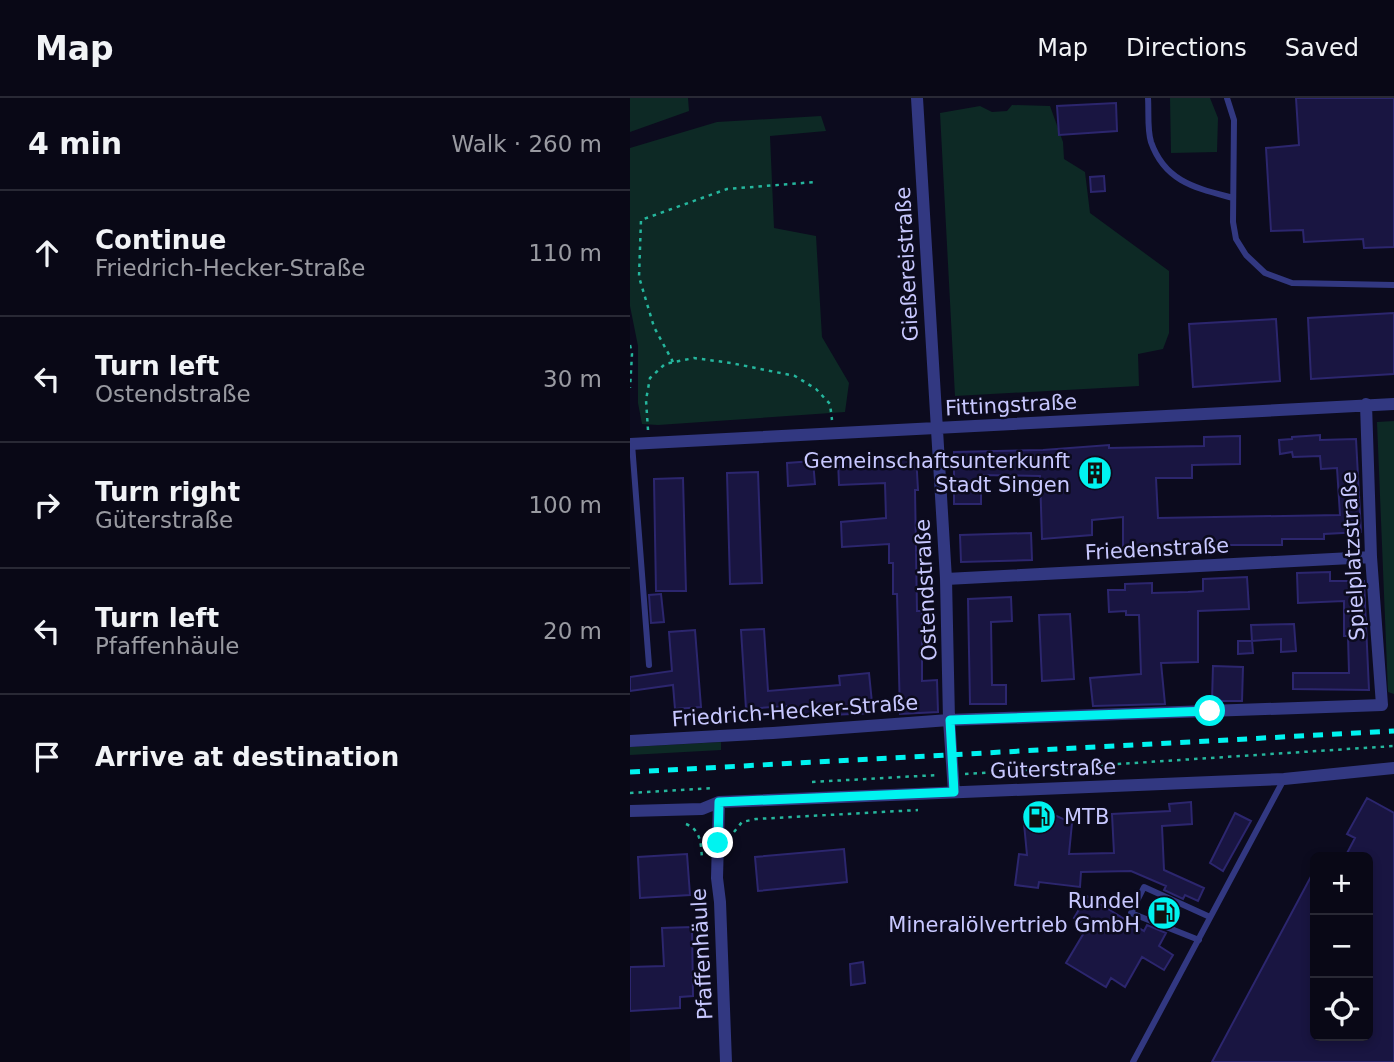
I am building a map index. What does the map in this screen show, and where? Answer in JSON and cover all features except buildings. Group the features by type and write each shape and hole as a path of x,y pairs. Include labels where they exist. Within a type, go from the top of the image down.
{"street":[{"name":"Gießereistraße","path":"917,98 935,428"},
{"name":"Spielplatzstraße","path":"1366,404 1371,557 1382,705"},
{"name":"Fittingstraße","path":"631,444 1394,404"},
{"name":"Ostendstraße","path":"935,428 946,579 954,792"},
{"name":"Friedenstraße","path":"946,579 1371,557"},
{"name":"Friedrich-Hecker-Straße","path":"630,741 950,720 1382,705"},
{"name":"Güterstraße","path":"630,811 702,809 719,802 1284,779 1394,768"},
{"name":"Pfaffenhäule","path":"719,802 717,878 726,1062"}],"lane":[{"path":"1148,98 1150,140 1163,167 1179,179 1233,198"},
{"path":"1227,98 1234,120 1233,222 1236,239 1246,255 1265,273 1292,284 1394,285"},
{"path":"631,444 649,665"},
{"path":"1133,1062 1284,779"},
{"path":"1199,940 1130,913 1144,887 1210,917"}],"path":[{"path":"673,362 654,327 639,277 641,220 727,189 815,183"},
{"path":"630,345 630,388"},
{"path":"648,443 646,400 650,378 665,364 694,358 795,376 816,389 830,404 833,433"},
{"path":"810,783 1394,747"},
{"path":"630,793 713,788"},
{"path":"734,832 742,822 757,819 926,809"},
{"path":"684,823 693,827 701,841 702,865"}],"green space":[{"path":"630,98 688,98 689,111 630,132"},
{"path":"1170,98 1210,98 1218,118 1217,152 1171,153"},
{"path":"1012,105 1050,106 1063,142 1064,159 1085,172 1090,213 1169,271 1169,333 1163,349 1138,354 1139,386 955,396 940,113 980,106 992,112 1007,111"},
{"path":"821,116 826,131 770,136 774,228 816,236 822,337 849,383 845,412 642,424 638,403 638,346 630,306 630,148 717,122"},
{"path":"1394,421 1394,694 1388,692 1377,422"},
{"path":"721,742 721,750 630,755 630,747"}],"railway":[{"path":"630,772 1394,731"}],"place":[{"name":"Gemeinschaftsunterkunft Stadt Singen","path":"1095,473"},
{"name":"MTB","path":"1039,817"},
{"name":"Rundel Mineralölvertrieb GmbH","path":"1164,913"}],"route":[{"path":"718,843 719,802 954,792 950,720 1210,711"}]}
